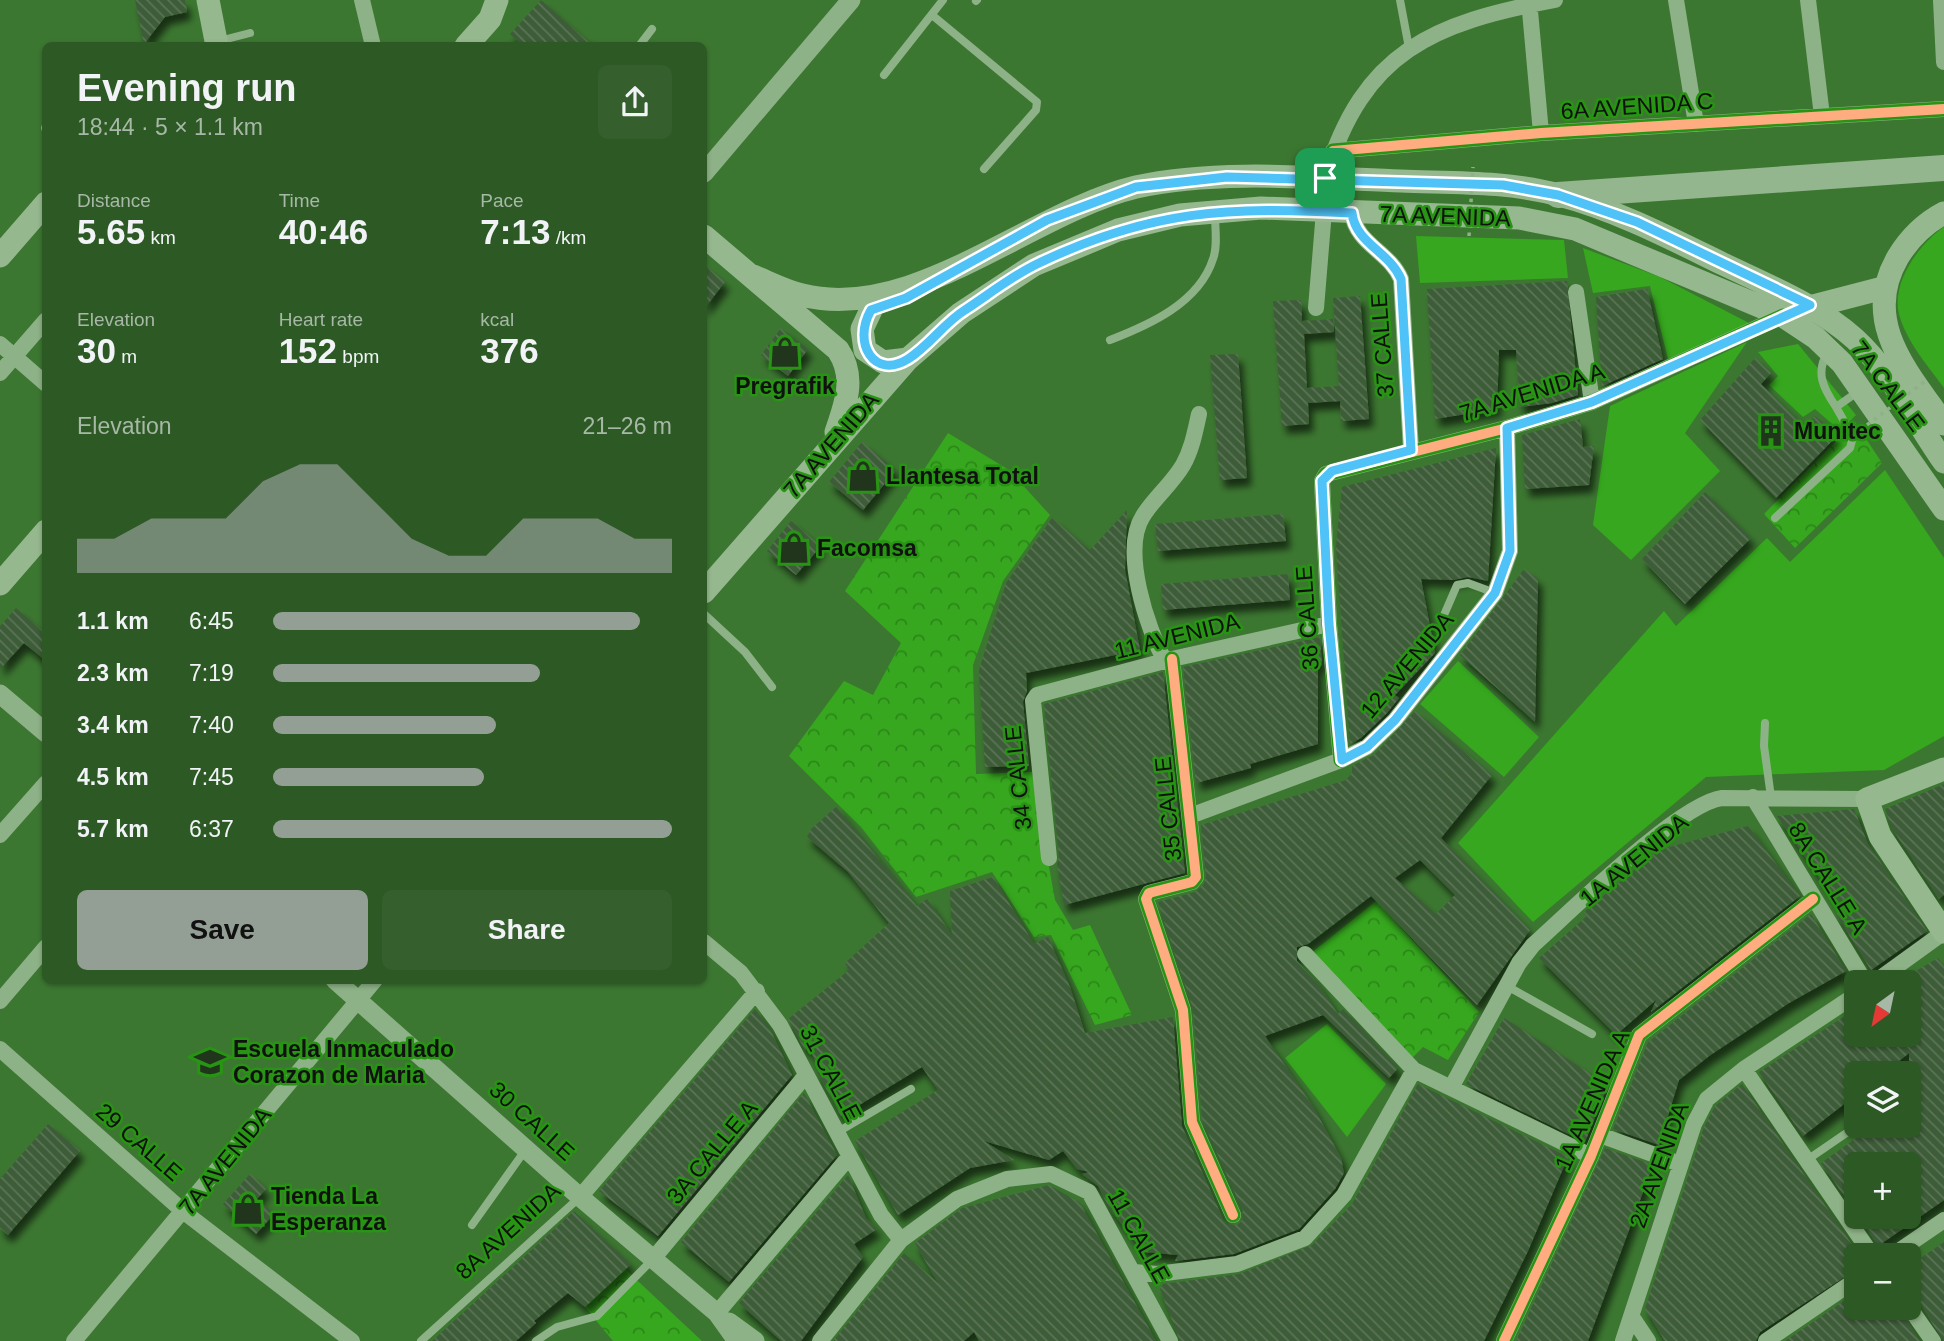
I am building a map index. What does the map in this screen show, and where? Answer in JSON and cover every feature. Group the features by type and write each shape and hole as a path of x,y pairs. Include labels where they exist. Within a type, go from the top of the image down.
{"highway":[{"path":"1558,195 1944,168"}],"main road":[{"path":"208,0 216,42"},
{"path":"472,42 490,19 497,0"},
{"name":"7A AVENIDA","path":"752,276 802,295 874,296 942,275 1047,220 1136,187 1227,177 1503,185 1558,195"},
{"name":"7A CALLE","path":"1558,195 1637,222 1810,305 1855,340 1875,362 1944,462"},
{"path":"0,256 42,208"},
{"name":"7A AVENIDA","path":"707,589 908,359 961,313 1034,265 1118,230 1180,215 1261,208 1519,218 1575,229"},
{"path":"1944,213 1909,240 1884,288 1883,310 1895,351 1944,425"},
{"name":"7A CALLE","path":"1575,229 1783,316 1830,349 1944,509"},
{"path":"707,238 832,344 844,360 849,389 833,442"},
{"path":"802,295 844,310 871,310 906,298 942,275"},
{"path":"1783,316 1810,305 1884,288"},
{"path":"871,310 862,329 865,350 883,362 908,359"},
{"path":"0,584 42,536"},
{"name":"1A AVENIDA","path":"1867,799 1944,769"},
{"path":"1867,799 1880,836 1944,932"}],"street":[{"path":"362,0 372,42"},
{"path":"707,169 851,0"},
{"path":"1325,178 1333,151 1356,102 1393,60 1409,48 1451,26 1529,2 1555,0"},
{"path":"1676,0 1696,124"},
{"path":"1808,0 1822,116"},
{"path":"1941,0 1944,62"},
{"path":"1529,2 1541,133"},
{"name":"6A AVENIDA C","path":"1333,151 1541,133 1944,108"},
{"path":"1316,308 1324,211"},
{"name":"37 CALLE","path":"1352,213 1356,230 1390,260 1401,279 1411,450"},
{"path":"1576,292 1592,402"},
{"name":"7A AVENIDA A","path":"1326,474 1411,450 1507,428 1592,402 1783,316"},
{"path":"0,373 42,324"},
{"path":"0,344 42,380"},
{"name":"35 CALLE","path":"1199,414 1192,446 1182,467 1142,517 1135,533 1141,601 1169,660 1190,816 1195,881 1149,893 1146,899 1182,1010 1192,1122 1233,1215"},
{"name":"12 AVENIDA","path":"1190,816 1342,760 1367,747 1395,720 1495,593 1510,551 1507,428"},
{"name":"36 CALLE","path":"1326,474 1322,481 1329,624 1342,760"},
{"name":"11 AVENIDA","path":"1037,695 1169,660 1329,624"},
{"path":"0,694 42,730"},
{"name":"34 CALLE","path":"1037,695 1033,701 1049,858"},
{"path":"0,835 42,788"},
{"name":"8A CALLE A","path":"1753,797 1857,970"},
{"name":"1A AVENIDA","path":"1452,1086 1507,986 1533,945 1649,842 1713,799 1867,799"},
{"name":"1A AVENIDA A","path":"1504,1341 1591,1156 1636,1040 1644,1030 1813,899"},
{"path":"1892,970 1944,932"},
{"name":"31 CALLE","path":"707,945 757,991 806,1075 881,1215 901,1240"},
{"path":"0,1001 42,952"},
{"path":"1306,954 1414,1070 1452,1086 1591,1156"},
{"name":"30 CALLE","path":"340,984 580,1197 717,1313"},
{"name":"7A AVENIDA","path":"74,1341 372,984"},
{"name":"8A AVENIDA","path":"580,1197 757,991"},
{"name":"2A AVENIDA","path":"1623,1341 1680,1164 1694,1124 1707,1099 1744,1069 1844,1003"},
{"name":"29 CALLE","path":"0,1049 184,1212 352,1341"},
{"path":"1744,1069 1864,1243"},
{"path":"1134,1272 1157,1274 1237,1264 1305,1238 1344,1195 1414,1070"},
{"name":"3A CALLE A","path":"653,1259 806,1075"},
{"path":"1600,1135 1680,1164"},
{"path":"717,1313 849,1157"},
{"name":"11 CALLE","path":"820,1341 901,1240 957,1199 1007,1179 1051,1174 1089,1192 1170,1341"},
{"path":"1910,1243 1944,1220"},
{"path":"1766,1341 1844,1288"},
{"path":"717,1313 737,1341"},
{"path":"717,1313 755,1341"},
{"path":"1632,1317 1648,1341"},
{"path":"1918,1320 1933,1341"}],"lane":[{"path":"884,75 943,0"},
{"path":"1400,0 1409,48"},
{"path":"932,15 1037,102 1036,110 984,169"},
{"path":"642,42 652,29"},
{"path":"222,42 250,33"},
{"path":"1110,340 1163,317 1186,297 1213,259 1215,212"},
{"path":"1775,518 1850,448 1853,438 1826,393 1821,373 1821,363 1830,349"},
{"path":"1836,407 1861,389"},
{"path":"1444,615 1457,584 1468,583 1495,593"},
{"path":"707,617 745,652 772,687"},
{"path":"1765,723 1764,746 1770,797"},
{"path":"1507,986 1592,1034"},
{"path":"836,1133 911,1089"},
{"path":"1807,1160 1844,1135"},
{"path":"472,1225 526,1149"},
{"name":"8A AVENIDA","path":"421,1341 580,1197"},
{"path":"536,1341 557,1327 597,1316 653,1259"}],"path":[{"path":"1469,236 1473,167"},
{"path":"1867,425 1928,379"}],"green space":[{"path":"1944,227 1944,388 1907,334 1899,314 1898,302 1903,277 1917,253"},
{"path":"1416,236 1564,240 1568,278 1420,283"},
{"path":"1583,248 1660,277 1751,324 1668,359 1650,286 1593,293"},
{"path":"1747,342 1685,433 1720,471 1631,560 1593,525 1610,406"},
{"path":"1798,344 1856,415 1840,431 1815,409 1803,417 1769,385 1778,376 1758,352"},
{"path":"1855,422 1882,463 1795,548 1764,514"},
{"path":"948,433 1009,470 1050,515 1003,581 973,665 976,774 1032,772 1055,900 1073,930 1090,925 1132,1015 1095,1025 1051,935 1034,937 992,872 916,897 861,827 789,756 844,681 873,695 901,643 845,591"},
{"path":"1885,470 1944,558 1944,736 1884,770 1706,777 1533,922 1458,843 1664,611 1676,626 1767,538 1790,562"},
{"path":"1458,661 1539,737 1504,777 1420,704"},
{"path":"1376,901 1479,1012 1448,1060 1423,1047 1410,1060 1310,954"},
{"path":"1327,1024 1386,1084 1347,1137 1285,1058"},
{"path":"625,1269 702,1341 613,1341 585,1307"}],"building":[{"path":"135,0 185,0 187,12 165,17 144,42"},
{"path":"541,0 588,42 519,42 510,34"},
{"path":"707,267 725,282 707,305"},
{"path":"1567,281 1578,395 1552,403 1520,407 1516,350 1499,350 1497,409 1435,419 1427,289"},
{"path":"1647,289 1663,359 1602,386 1596,297"},
{"path":"1360,296 1369,419 1341,421 1340,401 1308,403 1309,424 1282,426 1273,301 1301,300 1302,321 1333,319 1334,332 1304,334 1307,388 1339,386 1333,298"},
{"name":"Pregrafik","path":"781,328 808,349 788,376 761,355"},
{"path":"1238,354 1247,478 1220,480 1210,355"},
{"name":"Munitec","path":"1755,358 1771,373 1761,384 1804,426 1815,416 1837,436 1776,498 1700,420"},
{"path":"1580,419 1583,447 1594,446 1589,485 1525,489 1522,435"},
{"name":"Llantesa Total","path":"862,442 896,470 863,510 829,482"},
{"path":"1496,448 1488,581 1468,577 1453,580 1421,579 1435,653 1395,695 1399,698 1387,713 1361,738 1350,744 1336,547 1342,487"},
{"path":"1705,492 1751,538 1685,604 1642,559"},
{"path":"1127,510 1125,570 1140,650 1026,673 1027,691 1023,702 1029,766 985,767 979,670 1006,583 1052,518 1090,550"},
{"path":"1283,514 1286,541 1158,551 1155,524"},
{"name":"Facomsa","path":"791,521 821,546 796,575 767,551"},
{"path":"1524,569 1538,579 1535,722 1460,655"},
{"path":"1288,574 1290,600 1163,610 1161,584"},
{"path":"16,608 42,631 42,658 24,643 0,669 0,626"},
{"path":"1320,637 1322,665 1318,666 1318,744 1250,764 1251,768 1196,783 1183,667"},
{"path":"1163,672 1185,873 1064,905 1057,864 1059,857 1044,704"},
{"path":"1415,711 1492,775 1441,838 1530,930 1477,1005 1371,896 1308,944 1297,947 1297,961 1318,984 1338,1014 1343,1009 1398,1068 1389,1078 1323,1015 1265,1036 1314,1108 1341,1158 1344,1173 1335,1189 1299,1229 1234,1254 1175,1261 1178,1255 1144,1252 1111,1211 1098,1186 1082,1174 1089,1172 1077,1169 1063,1151 1049,1160 984,1141 1014,1160 970,1168 898,1215 855,1141 938,1090 922,1067 841,1116 817,1072 819,1069 809,1047 805,1050 788,1019 849,970 845,963 889,923 848,872 807,837 811,829 836,807 917,906 927,899 952,935 950,891 993,877 1034,944 1048,937 1070,987 1085,1033 1173,1017 1182,1126 1223,1219 1227,1224 1237,1225 1242,1221 1243,1211 1202,1119 1193,1009 1158,902 1195,892 1204,884 1206,876 1201,825 1346,780 1352,773 1352,766 1374,755","holes":["1420,860 1455,895 1436,914 1395,878"]},
{"path":"1944,784 1944,895 1939,899 1893,830 1885,809"},
{"path":"1854,809 1868,844 1927,931 1871,970 1836,914 1841,910 1777,816"},
{"path":"1748,826 1800,896 1651,1012 1656,1000 1616,1035 1539,958 1587,916 1584,912 1658,850"},
{"path":"1811,914 1845,970 1789,1003 1709,1056 1679,1080 1659,1145 1613,1129 1648,1042"},
{"path":"1938,958 1944,967 1944,1200 1921,1216 1921,1152 1844,1152 1844,1196 1821,1163 1856,1138 1921,1138 1921,1061 1909,1061 1909,1053 1899,1061 1844,1061 1844,1104 1803,1136 1759,1072 1844,1016 1844,1047 1921,1047 1922,970 1918,970"},
{"path":"755,1009 771,1031 792,1075 658,1236 599,1191"},
{"path":"1504,1018 1608,1085 1585,1142 1466,1084"},
{"path":"1418,1084 1568,1157 1528,1251 1484,1341 1180,1341 1160,1289 1163,1284 1239,1274 1312,1245 1352,1204"},
{"path":"1742,1084 1851,1243 1844,1243 1844,1277 1760,1332 1756,1341 1665,1341 1645,1309 1704,1127 1715,1106"},
{"path":"804,1093 837,1155 729,1282 681,1242"},
{"path":"48,1124 80,1151 8,1235 0,1228 0,1179"},
{"path":"1605,1148 1653,1165 1588,1341 1516,1341"},
{"name":"Tienda La Esperanza","path":"250,1174 266,1189 257,1199 274,1214 256,1234 223,1204"},
{"path":"848,1175 866,1218 877,1229 854,1244 863,1257 801,1341 781,1341 739,1303"},
{"path":"1049,1185 1080,1203 1156,1341 979,1341 974,1332 964,1341 833,1341 904,1253 938,1283 915,1243 962,1208"},
{"path":"574,1211 631,1264 585,1307 568,1293 534,1321 536,1323 516,1341 432,1341"},
{"path":"1867,1229 1902,1229 1882,1243 1876,1243"},
{"path":"1944,1242 1944,1341 1921,1305 1921,1258"},
{"path":"1844,1301 1844,1320 1907,1320 1920,1341 1785,1341"}],"cycle path":[{"path":"1333,151 1541,133 1944,109"},
{"path":"1341,760 1329,624 1322,481 1326,474 1507,428 1592,402 1783,316"},
{"path":"1172,659 1196,877 1192,882 1149,893 1146,899 1183,1010 1192,1122 1233,1215"},
{"path":"1504,1341 1591,1156 1639,1035 1813,899"}],"place":[{"name":"Pregrafik","path":"785,352"},
{"name":"Munitec","path":"1771,431"},
{"name":"Llantesa Total","path":"863,476"},
{"name":"Facomsa","path":"794,548"},
{"name":"Escuela Inmaculado Corazon de Maria","path":"210,1062"},
{"name":"Tienda La Esperanza","path":"248,1209"}],"route":[{"path":"1227,177 1325,178 1503,185 1558,195 1637,222 1810,305 1592,402 1507,428 1510,551 1495,593 1395,720 1367,747 1342,760 1329,624 1322,481 1326,474 1332,471 1411,450 1401,279 1390,260 1356,230 1352,213 1261,208 1180,215 1118,230 1034,265 961,313 908,359 897,363 878,361 865,350 862,340 862,329 871,310 906,298 942,275 1047,220 1136,187 1227,177"}]}
